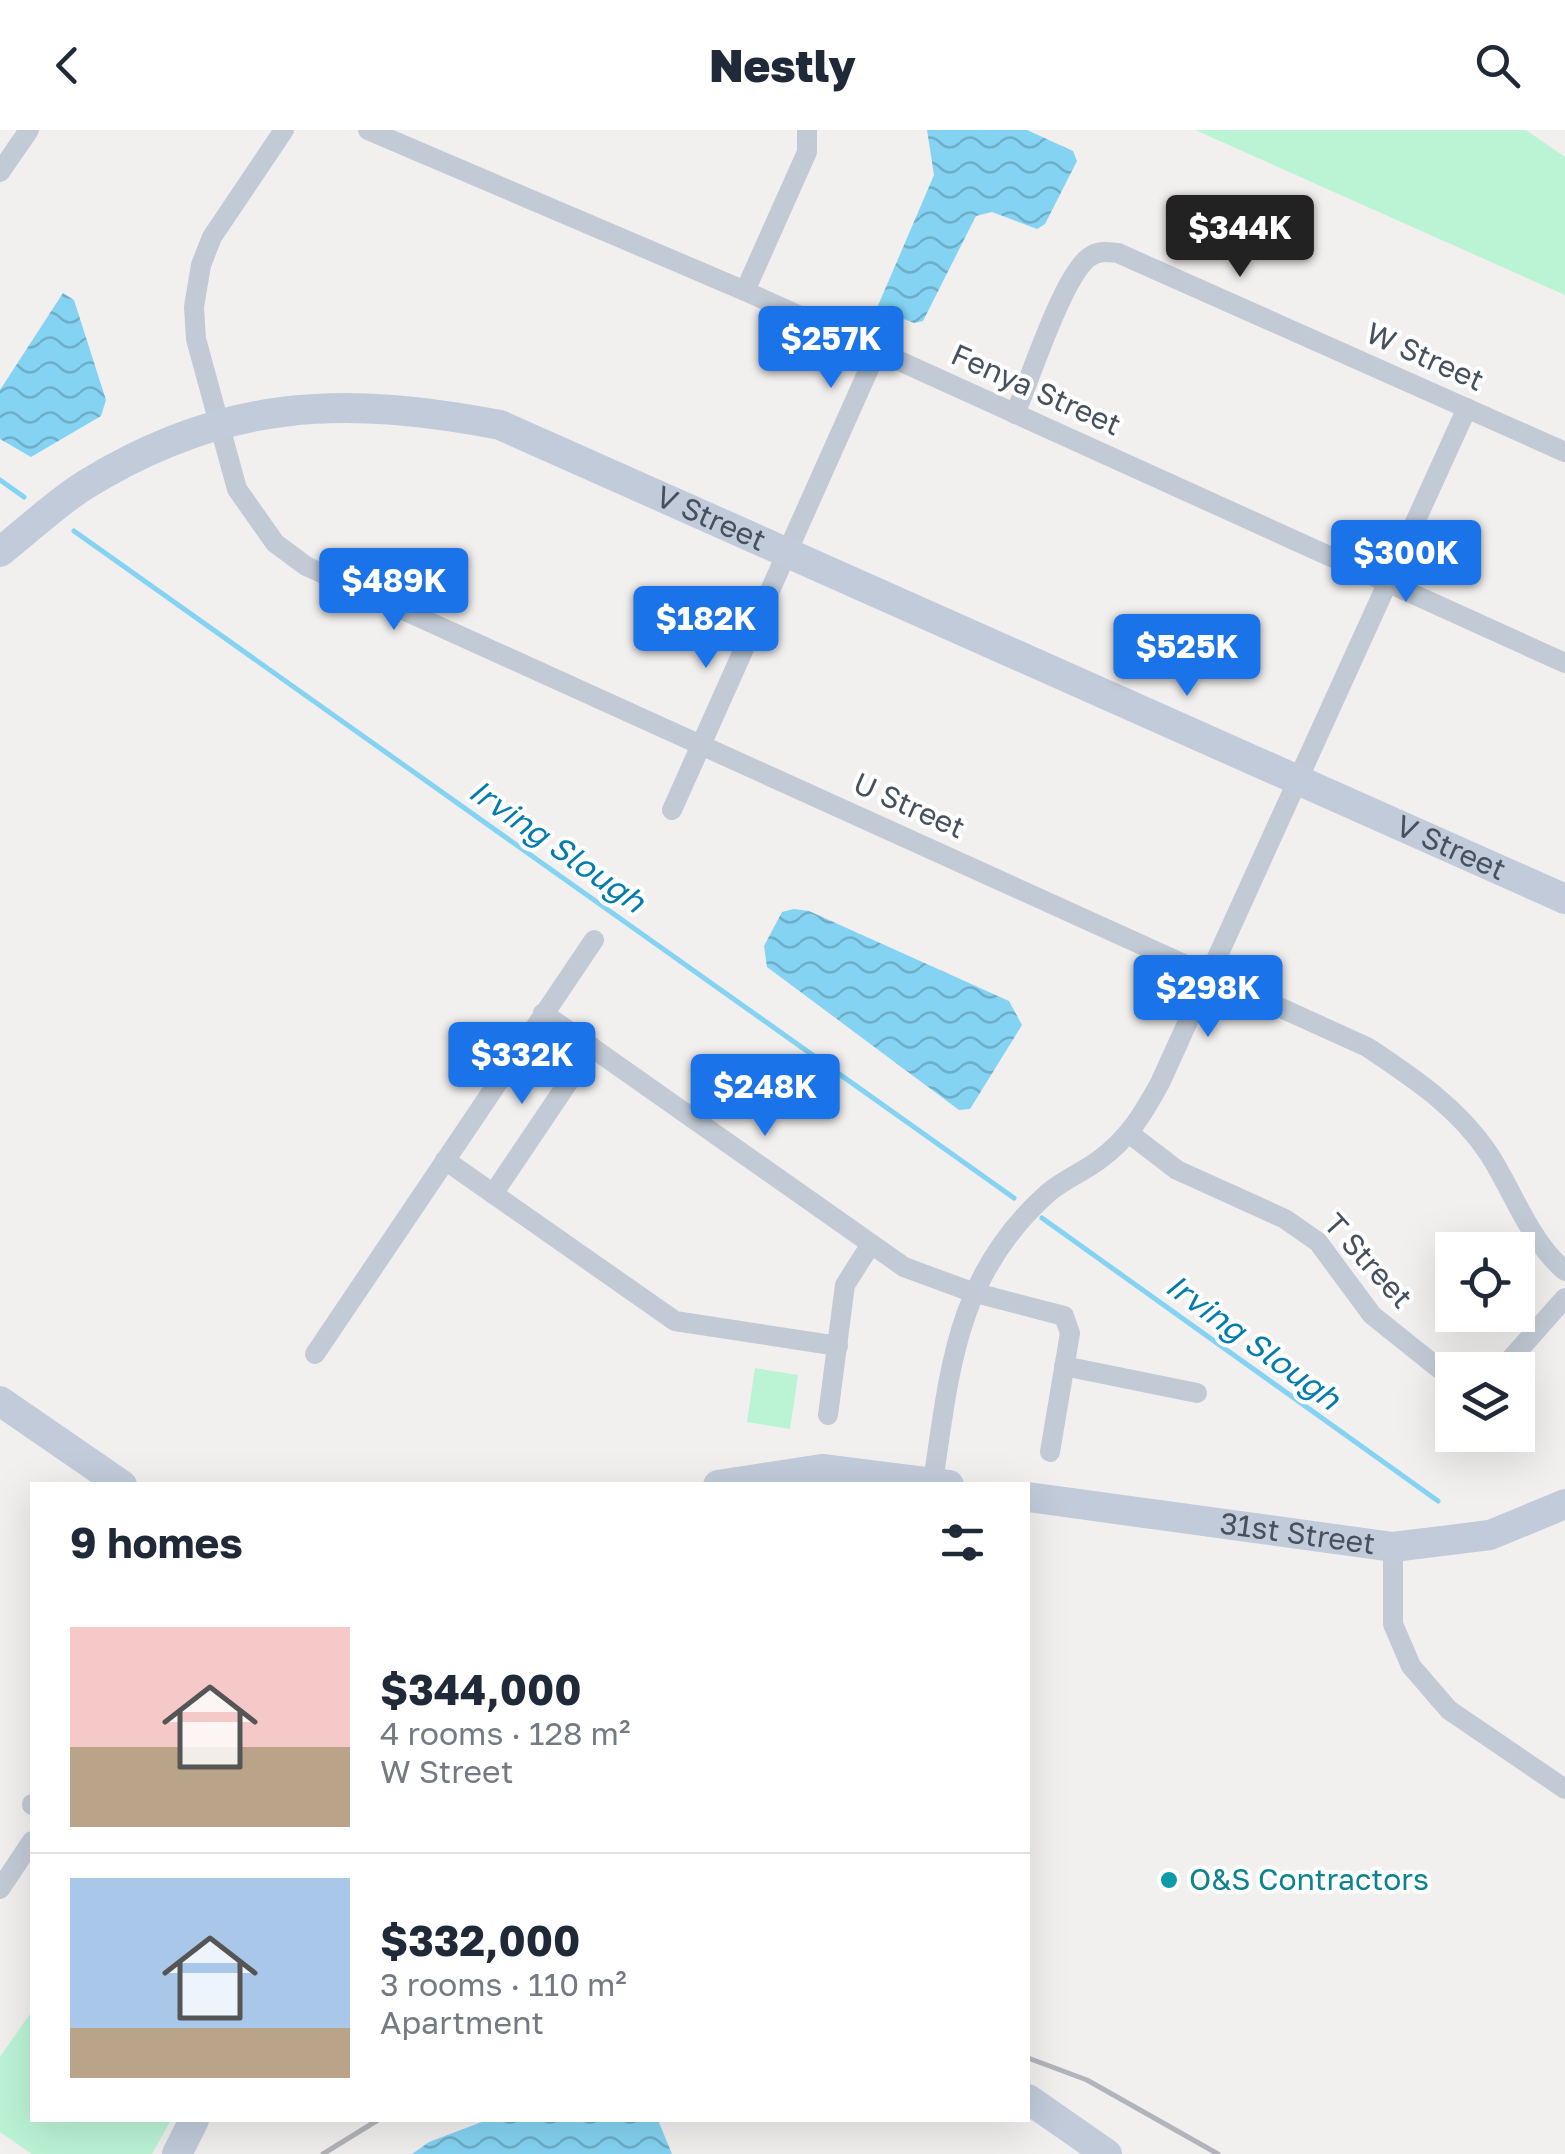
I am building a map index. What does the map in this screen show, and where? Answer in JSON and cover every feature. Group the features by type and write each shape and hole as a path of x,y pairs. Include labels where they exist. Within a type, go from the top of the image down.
{"street":[{"path":"0,172 29,130"},
{"name":"U Street","path":"284,130 224,217 197,280 196,339 218,425 243,502 275,543 306,566 1366,1047 1442,1100 1478,1140 1532,1230 1565,1271"},
{"name":"Fenya Street","path":"368,130 745,291 1565,663"},
{"path":"745,291 806,152 807,130"},
{"name":"W Street","path":"1016,414 1064,296 1086,259 1102,252 1118,253 1565,452"},
{"path":"672,810 877,350"},
{"name":"V Street","path":"4,553 96,479 169,442 218,425 310,407 355,406 412,408 500,426 1565,899"},
{"path":"941,1482 953,1353 972,1292 1027,1213 1130,1134 1160,1083 1467,408"},
{"path":"316,1354 594,940"},
{"path":"543,1013 904,1267 972,1292 1064,1316 1070,1333 1050,1452"},
{"path":"493,1194 592,1047"},
{"name":"T Street","path":"1130,1134 1177,1170 1284,1220 1318,1242 1372,1315 1435,1365"},
{"path":"445,1160 675,1321 838,1346"},
{"path":"828,1415 845,1285 871,1244"},
{"path":"1517,1352 1565,1298"},
{"path":"1064,1366 1197,1393"},
{"path":"0,1402 118,1482"},
{"path":"738,1482 822,1469 925,1482"},
{"name":"31st Street","path":"1030,1497 1393,1547 1490,1535 1565,1504"},
{"path":"1393,1547 1393,1624 1411,1666 1449,1710 1565,1789"},
{"path":"0,1889 30,1844"},
{"path":"1030,2100 1108,2154"},
{"path":"177,2154 193,2122"}],"green space":[{"path":"1195,130 1526,130 1565,157 1565,295"},
{"path":"755,1368 798,1375 790,1429 747,1422"},
{"path":"30,2014 30,2122 170,2122 152,2154 32,2154 0,2132 0,2057"}],"water":[{"path":"927,130 1027,130 1073,151 1077,161 1045,224 1037,229 992,212 976,216 923,321 914,323 877,308 934,175"},
{"path":"63,293 74,300 106,400 101,416 31,457 0,439 0,390"},
{"path":"809,911 1009,1001 1022,1025 970,1109 959,1110 767,967 764,946 782,912"},
{"path":"482,2122 659,2122 672,2154 412,2154 429,2142"}],"waterway":[{"name":"Irving Slough","path":"0,480 24,497"},
{"name":"Irving Slough","path":"74,531 1014,1198"},
{"name":"Irving Slough","path":"1042,1218 1438,1501"}],"railway":[{"path":"1030,2059 1087,2080 1218,2154"},
{"path":"323,2154 375,2122"}],"place":[{"name":"O&S Contractors","path":"1169,1880"}]}
